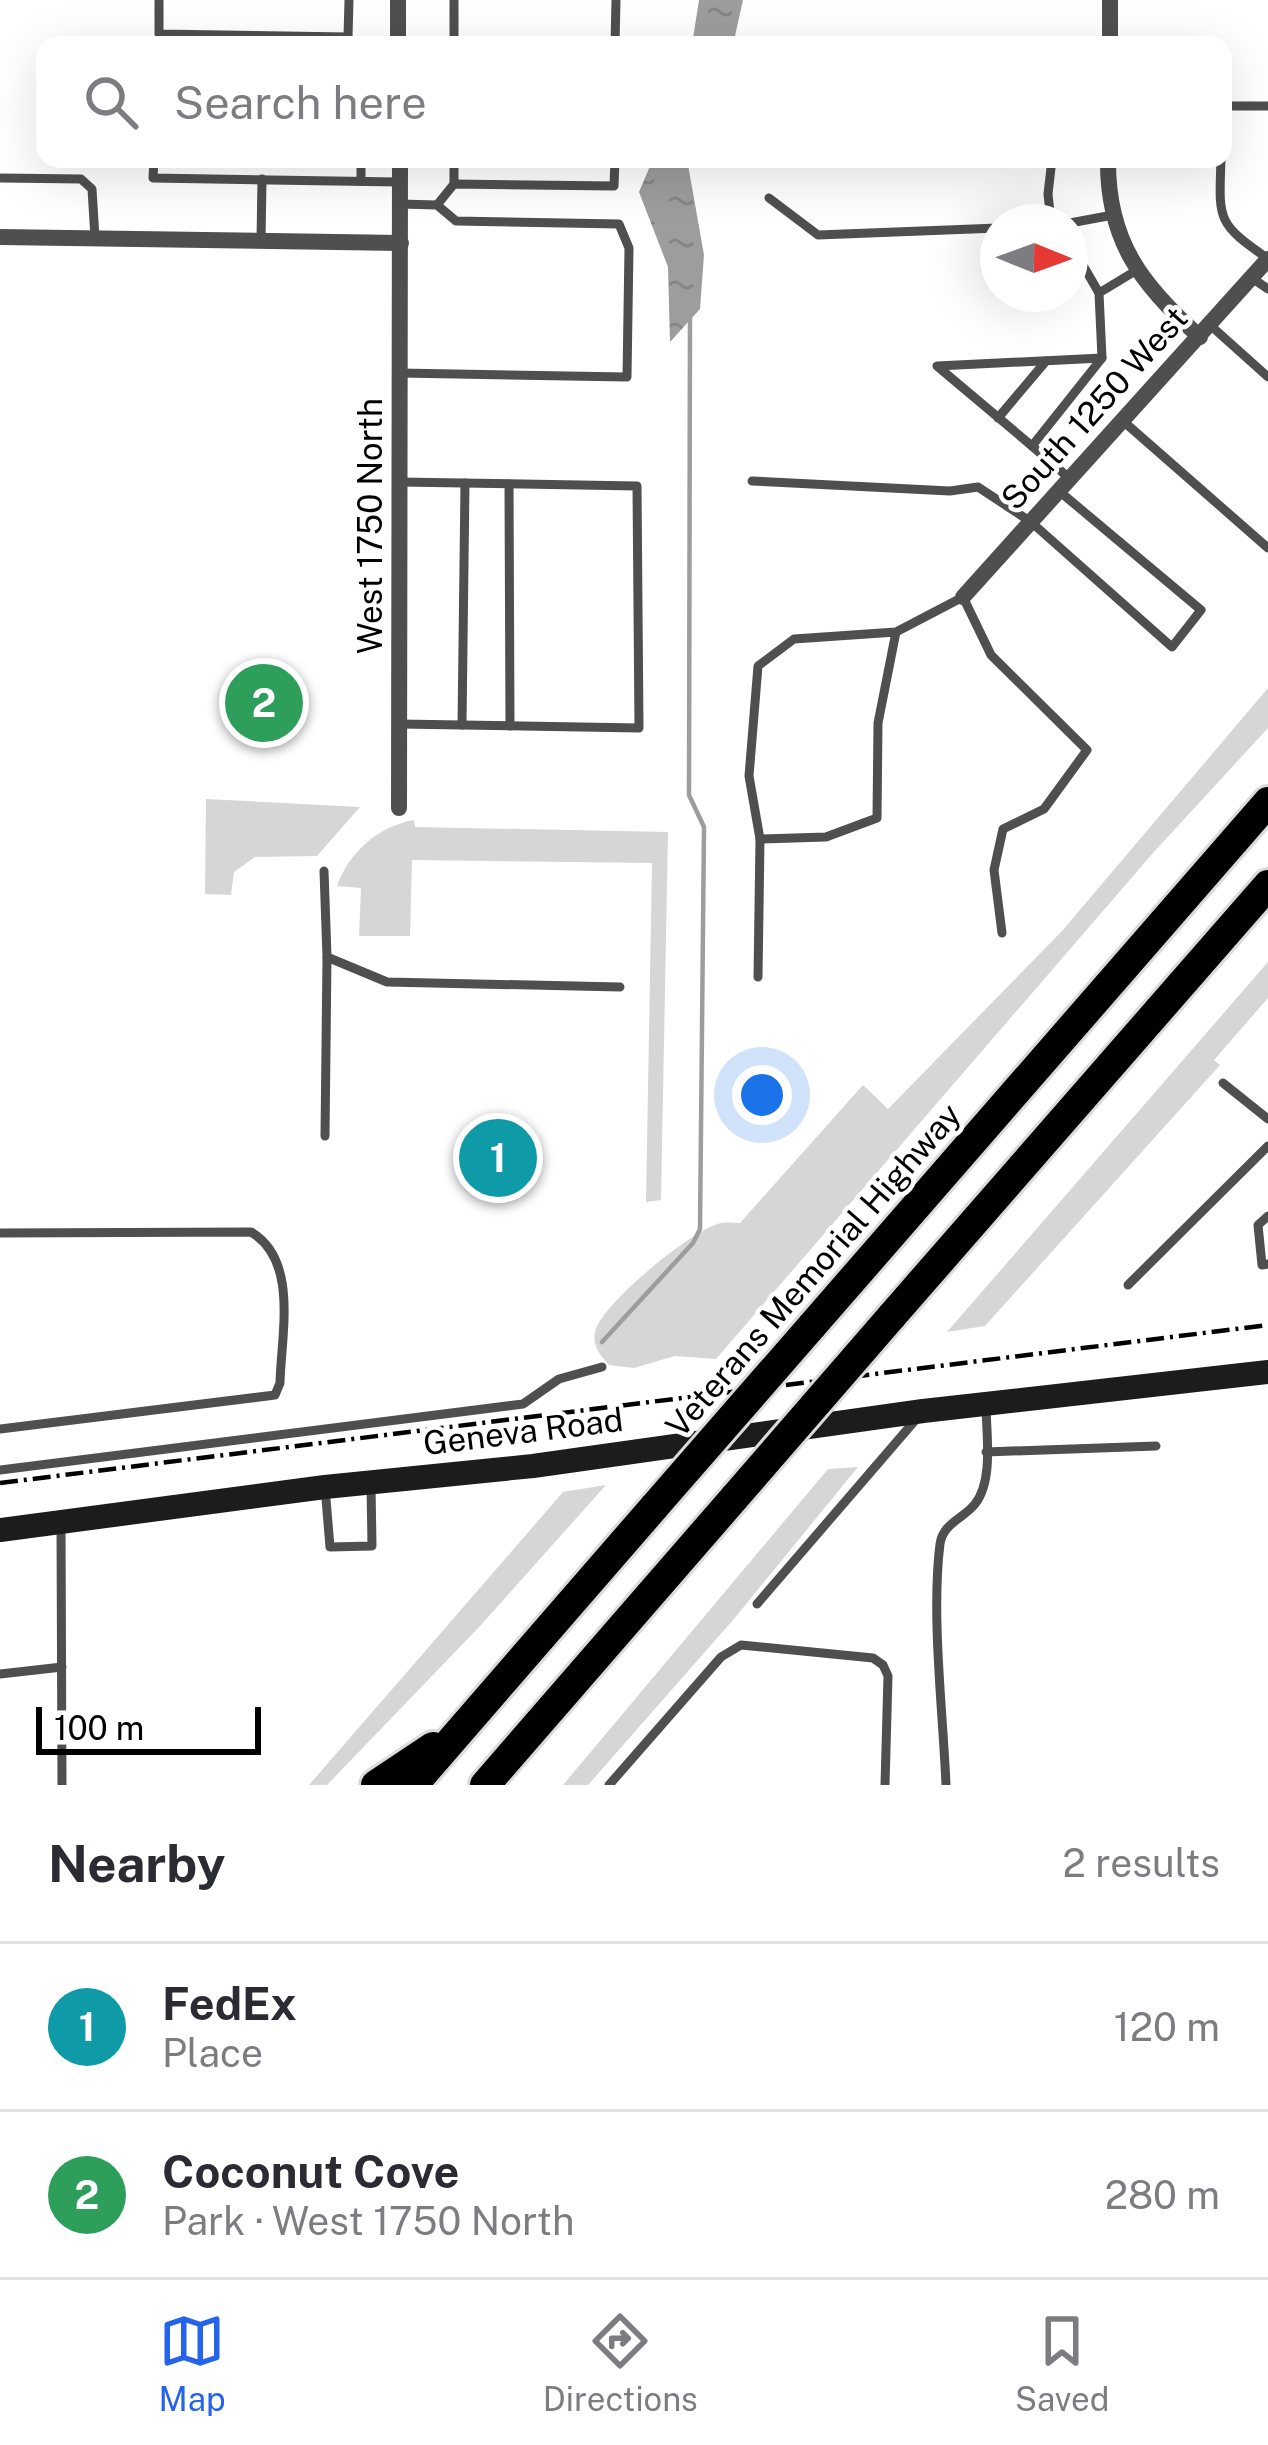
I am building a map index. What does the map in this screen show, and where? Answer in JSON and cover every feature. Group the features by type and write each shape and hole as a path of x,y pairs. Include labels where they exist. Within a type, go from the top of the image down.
{"highway":[{"name":"Veterans Memorial Highway","path":"413,1785 1268,802"},
{"path":"485,1785 1268,885"},
{"path":"376,1785 463,1727"}],"main road":[{"name":"Geneva Road","path":"0,1530 1268,1372"}],"street":[{"path":"398,0 398,36"},
{"path":"1110,36 1111,0"},
{"name":"West 1750 North","path":"399,808 400,168"},
{"path":"1109,168 1113,215 1136,270 1166,307 1205,331"},
{"path":"0,237 401,243"},
{"name":"South 1250 West","path":"963,597 1268,259"}],"lane":[{"path":"159,0 159,34 285,36"},
{"path":"348,36 349,0"},
{"path":"454,0 454,36"},
{"path":"615,36 616,0"},
{"path":"1232,104 1268,106"},
{"path":"154,168 153,178 400,182"},
{"path":"361,168 361,181"},
{"path":"436,205 454,184 454,168"},
{"path":"454,184 614,186 615,168"},
{"path":"1049,204 1051,168"},
{"path":"1221,168 1223,222 1233,235 1268,259"},
{"path":"0,178 81,179 92,189 95,238"},
{"path":"261,240 262,179"},
{"path":"769,199 818,235 980,229"},
{"path":"400,204 436,205 456,221 619,224 629,248 627,377 400,373"},
{"path":"1088,220 1113,215"},
{"path":"1100,293 1136,270"},
{"path":"1032,446 1102,358 1100,293 1088,274"},
{"path":"1252,278 1268,290"},
{"path":"1205,331 1268,377"},
{"path":"752,481 950,491 978,487 1031,522 1172,646 1202,610 1065,485 1032,446 937,366 1102,358"},
{"path":"998,418 1046,361"},
{"path":"1123,421 1268,548"},
{"path":"399,724 639,728 641,691 637,486 400,482"},
{"path":"462,725 465,483"},
{"path":"509,484 509,726"},
{"path":"758,977 760,838 749,776 758,666 794,639 896,632 963,597 991,655 1087,750 1044,809 1004,829 994,870 1002,934"},
{"path":"760,838 826,837 877,818 878,723 896,632"},
{"path":"324,871 325,1136"},
{"path":"327,957 387,982 620,987"},
{"path":"1222,1083 1268,1119"},
{"path":"1128,1285 1268,1146"},
{"path":"1268,1216 1258,1225 1262,1265 1268,1264"},
{"path":"0,1233 251,1232 264,1239 273,1253 281,1274 283,1305 280,1383 275,1395 0,1429"},
{"path":"0,1469 523,1404 560,1379 602,1367"},
{"path":"946,1785 940,1544 943,1532 978,1502 986,1453 986,1404"},
{"path":"757,1604 923,1412"},
{"path":"986,1453 1156,1446"},
{"path":"325,1487 330,1547 372,1546 371,1482"},
{"path":"61,1523 62,1785"},
{"path":"610,1785 721,1657 741,1646 874,1658 884,1665 888,1676 885,1785"},
{"path":"0,1674 62,1667"}],"shaded area":[{"path":"1268,688 1268,728 1153,853 716,1359 675,1356 634,1368 609,1365 594,1337 613,1304 690,1239 721,1223 740,1223 863,1085 888,1109 1062,931"},
{"path":"206,799 360,807 317,856 255,857 234,872 231,895 205,894"},
{"path":"414,820 415,827 668,832 661,1200 646,1202 652,863 412,860 410,936 359,936 361,888 337,886 342,874 377,835"},
{"path":"1268,962 1268,998 1214,1060 1220,1065 985,1326 947,1332"},
{"path":"858,1467 733,1620 588,1785 563,1785 828,1469"},
{"path":"606,1485 481,1625 327,1785 309,1785 563,1492"}],"water":[{"path":"699,0 743,0 735,36 693,36"},
{"path":"649,168 689,168 704,255 700,309 670,342 668,267 639,192"}],"waterway":[{"path":"602,1342 693,1243 700,1229 704,827 689,795 690,314"}],"railway":[{"path":"0,1483 1268,1325"}],"place":[{"name":"Coconut Cove","path":"264,703"},
{"name":"FedEx","path":"498,1158"}]}
